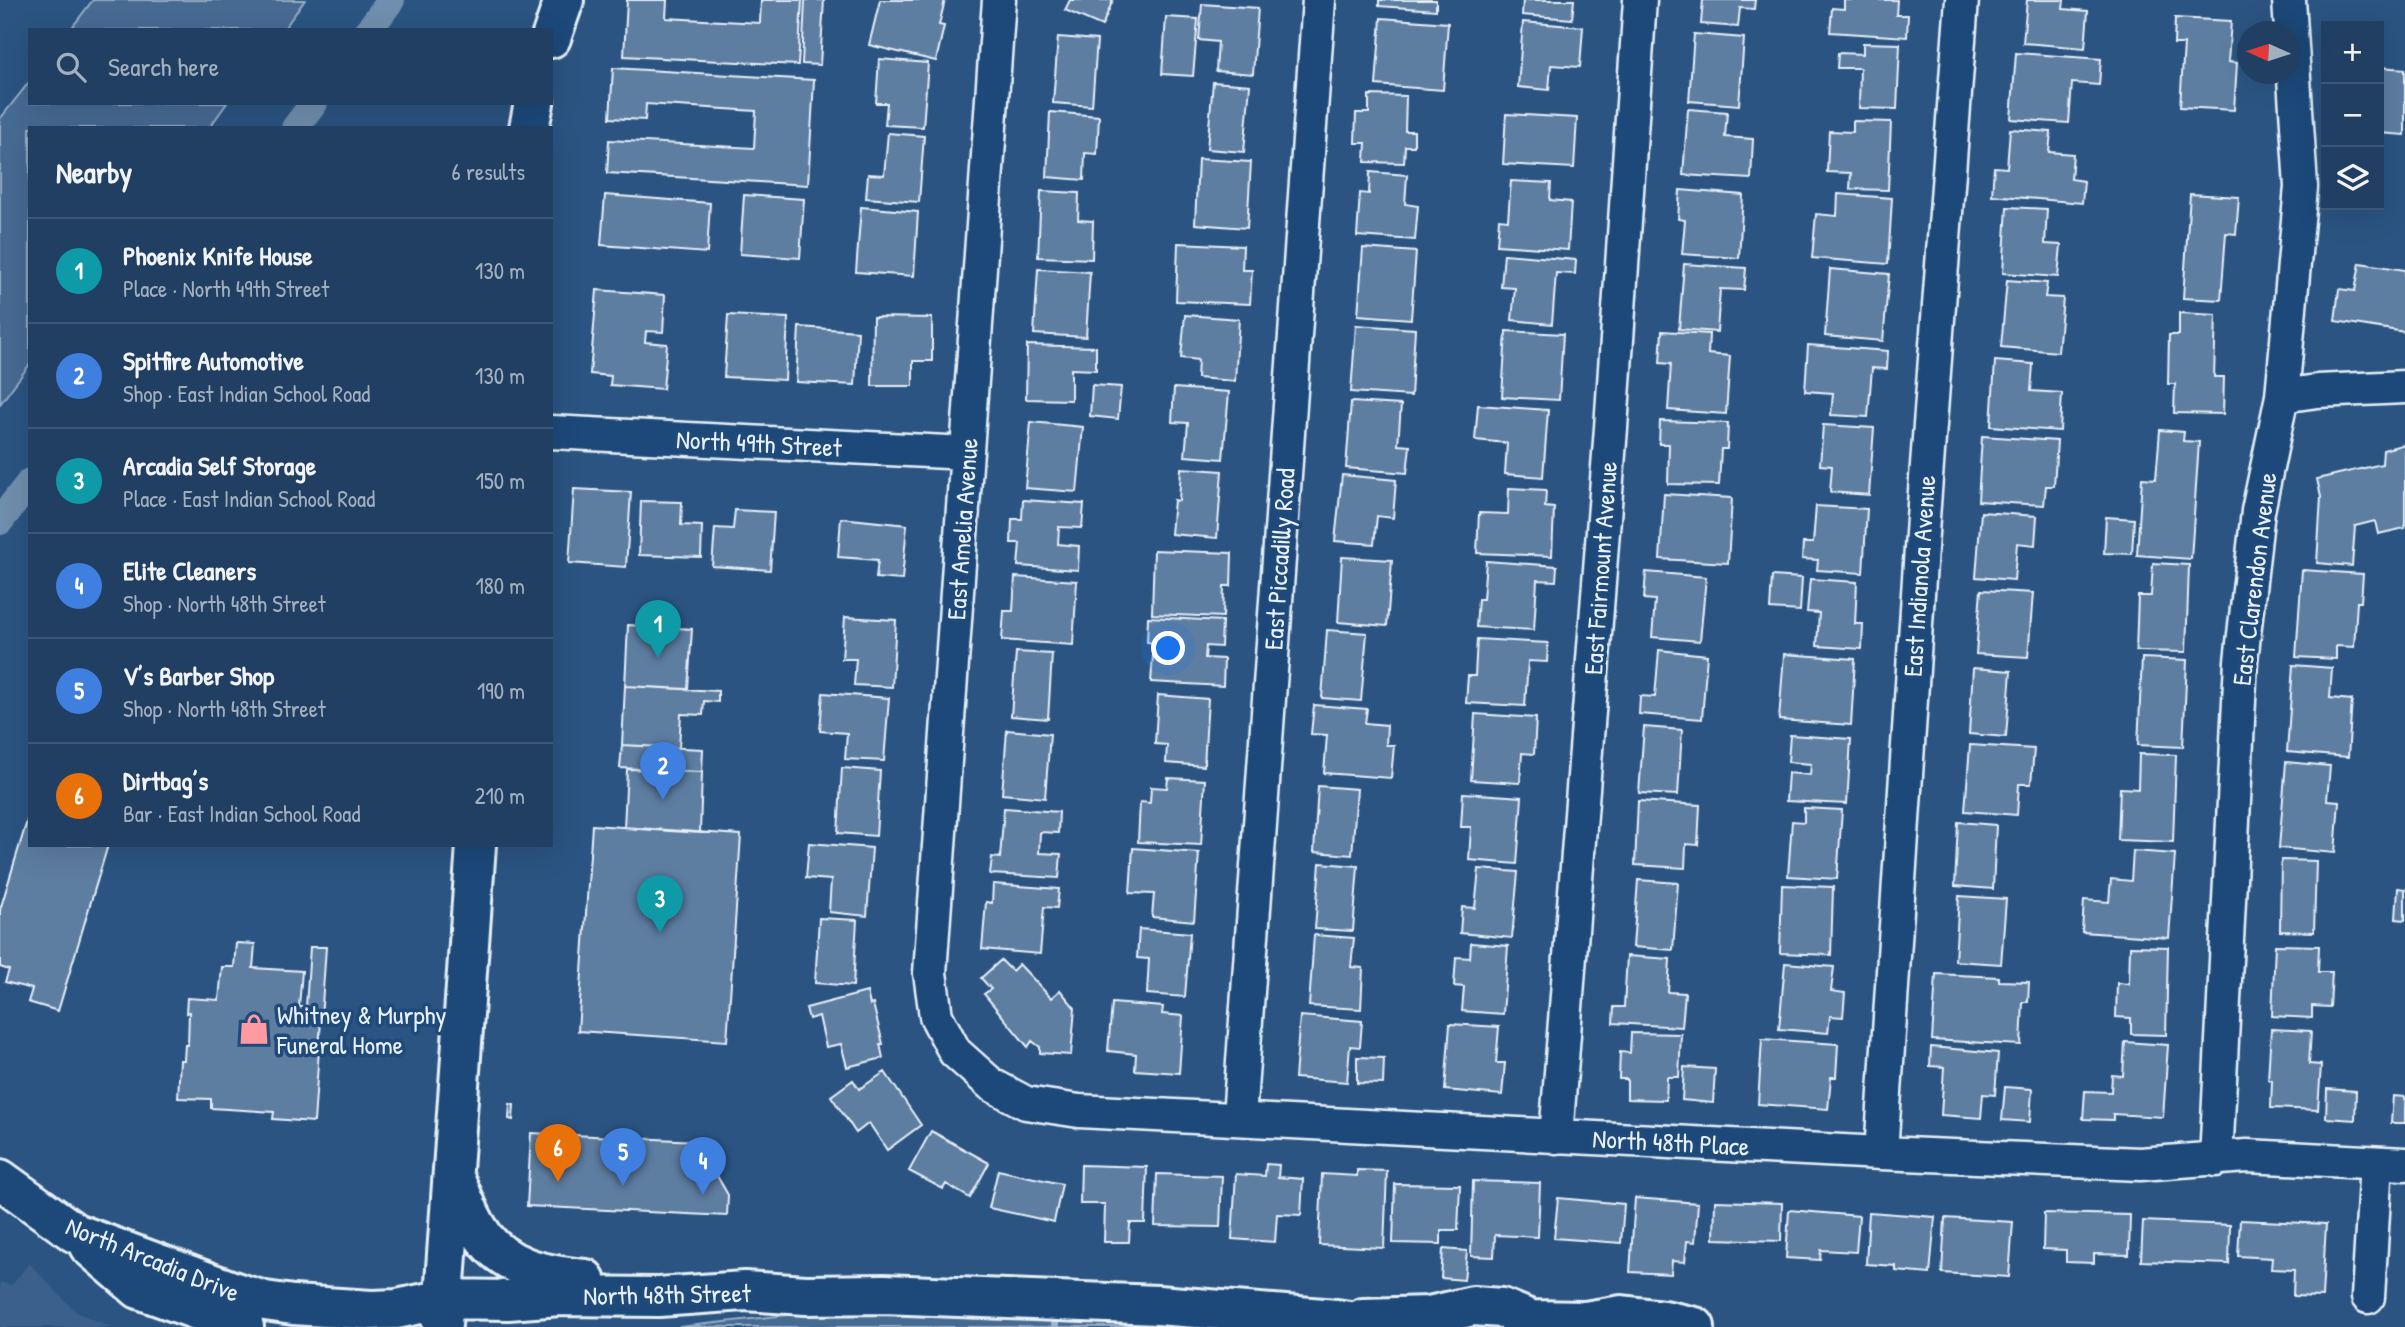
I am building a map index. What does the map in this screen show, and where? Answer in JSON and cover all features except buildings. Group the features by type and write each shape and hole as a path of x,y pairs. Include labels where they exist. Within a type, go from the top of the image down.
{"street":[{"path":"553,31 564,0"},
{"name":"East Amelia Avenue","path":"955,1052 936,1016 930,973 999,0"},
{"name":"East Piccadilly Road","path":"1239,1118 1319,0"},
{"name":"East Fairmount Avenue","path":"1556,1136 1611,428 1640,0"},
{"name":"East Indianola Avenue","path":"1881,1153 1923,518 1962,0"},
{"name":"East Clarendon Avenue","path":"2217,1160 2241,661 2258,511 2282,396 2301,187 2289,0"},
{"path":"529,126 534,105"},
{"path":"2282,396 2317,391 2405,387"},
{"name":"North 49th Street","path":"553,432 967,453"},
{"path":"443,1313 476,847"},
{"name":"North 48th Place","path":"955,1052 992,1085 1026,1103 1079,1111 2140,1164 2247,1156 2390,1163"},
{"path":"2368,1297 2390,1163"},
{"path":"453,1177 480,1231 502,1254 527,1269 565,1277 744,1291"},
{"name":"North Arcadia Drive","path":"0,1179 75,1233 238,1293 293,1305 443,1313"},
{"path":"75,1233 139,1289 237,1324"},
{"name":"North 48th Street","path":"443,1313 508,1300 560,1296 659,1297 744,1291 1158,1305 1336,1319 1390,1327"},
{"name":"North 48th Street","path":"491,1327 508,1320 661,1322 735,1312 806,1295"},
{"name":"North 48th Street","path":"1336,1319 1429,1316 1473,1306 1502,1308 1531,1320 1585,1321 1622,1315 1695,1327"},
{"name":"North Arcadia Drive","path":"237,1324 288,1327"}],"shaded area":[{"path":"93,0 305,0 284,28 72,28"},
{"path":"28,84 28,105 226,105 210,126 28,126 28,367 0,404 0,119"},
{"path":"29,1263 76,1312 111,1327 0,1327 0,1282 12,1285"},
{"path":"842,1309 884,1309 1213,1327 679,1327"}],"waterway":[{"path":"370,28 391,0"},
{"path":"297,126 312,105"},
{"path":"0,521 28,485"},
{"path":"1055,1311 1055,1327"}],"place":[{"name":"Phoenix Knife House","path":"658,658"},
{"name":"Spitfire Automotive","path":"663,800"},
{"name":"Arcadia Self Storage","path":"660,933"},
{"name":"Whitney & Murphy Funeral Home","path":"254,1029"},
{"name":"Dirtbag’s","path":"558,1182"},
{"name":"V’s Barber Shop","path":"623,1186"},
{"name":"Elite Cleaners","path":"703,1195"}]}
